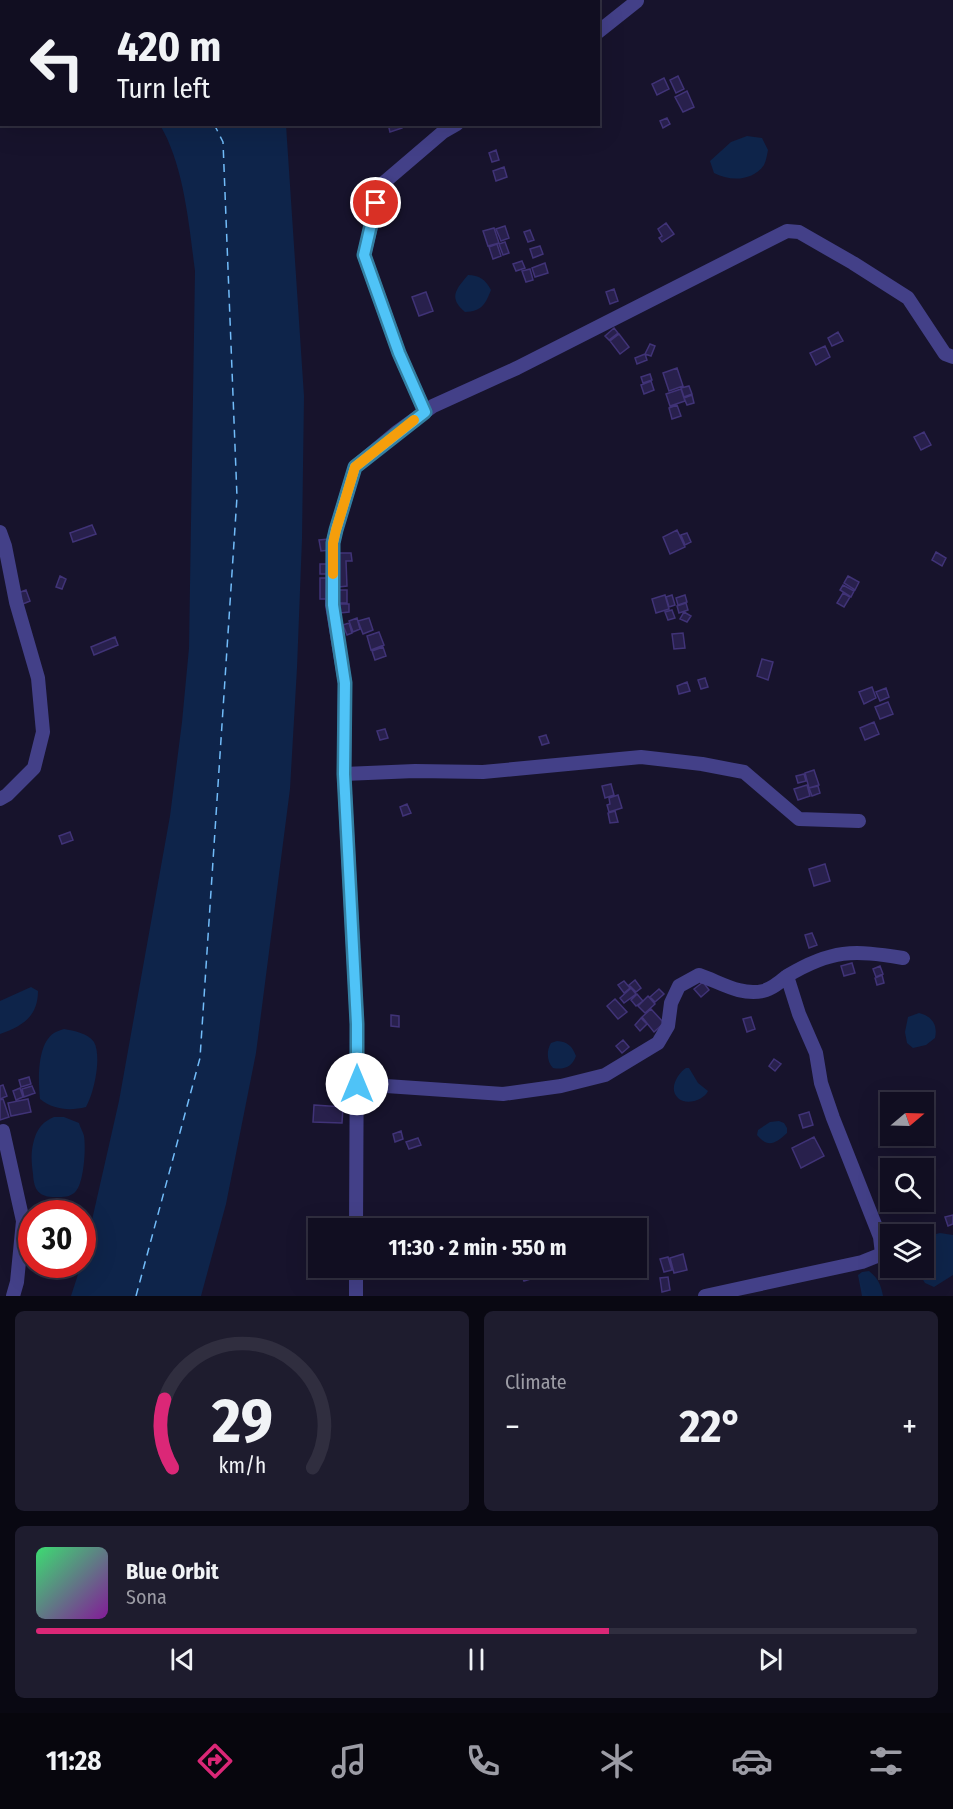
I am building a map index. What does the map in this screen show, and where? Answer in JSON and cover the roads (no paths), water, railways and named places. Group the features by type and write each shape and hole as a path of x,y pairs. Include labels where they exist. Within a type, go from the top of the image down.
{"street":[{"path":"600,30 637,1"},
{"path":"425,412 399,353 364,255 381,185 443,132 454,126"},
{"path":"356,1218 357,1024 344,774 345,683 333,605 333,543 355,467 433,406 518,368 787,231 799,232 854,262 908,298 945,354 953,357"},
{"path":"0,532 16,602 38,678 43,732 34,768 0,799"},
{"path":"344,774 415,771 483,772 640,758 744,771 799,819 859,821"},
{"path":"357,1084 503,1094 572,1083 605,1075 658,1043 668,1026 671,1003 679,986 699,975 737,991 763,991 806,965 836,954 869,953 903,958"},
{"path":"705,1296 862,1262 882,1254 880,1237 820,1083 816,1053 799,1014 787,976"},
{"path":"3,1131 23,1221 18,1274 13,1296"},
{"path":"356,1278 356,1296"}],"water":[{"path":"160,126 286,126 304,396 302,539 290,789 256,1053 226,1204 201,1296 71,1296 77,1278 96,1278 96,1202 119,1101 170,816 189,648 195,271 188,215 175,158"},
{"path":"747,136 762,138 768,150 764,165 759,171 740,178 726,178 714,173 710,161 731,142"},
{"path":"468,275 482,279 491,290 482,306 465,312 455,298 457,289"},
{"path":"31,987 38,991 32,1013 28,1019 16,1027 0,1034 0,1001"},
{"path":"919,1013 927,1016 933,1022 936,1029 935,1038 926,1045 913,1048 907,1043 905,1032 908,1017"},
{"path":"64,1029 88,1036 94,1042 96,1049 96,1075 86,1107 62,1109 40,1099 39,1073 44,1045 54,1033"},
{"path":"557,1041 569,1045 576,1056 570,1065 561,1069 553,1068 548,1060 549,1046"},
{"path":"689,1068 698,1083 708,1091 703,1097 690,1102 678,1098 674,1090 677,1077"},
{"path":"54,1117 64,1117 79,1123 84,1136 83,1173 79,1187 71,1195 64,1197 52,1197 39,1193 34,1180 32,1150 34,1139 41,1126"},
{"path":"770,1122 784,1123 787,1133 779,1140 768,1143 757,1135 758,1130"},
{"path":"934,1234 953,1235 953,1275 934,1287 925,1283 922,1278 934,1278"},
{"path":"869,1271 879,1282 883,1296 862,1296 858,1275"}]}
